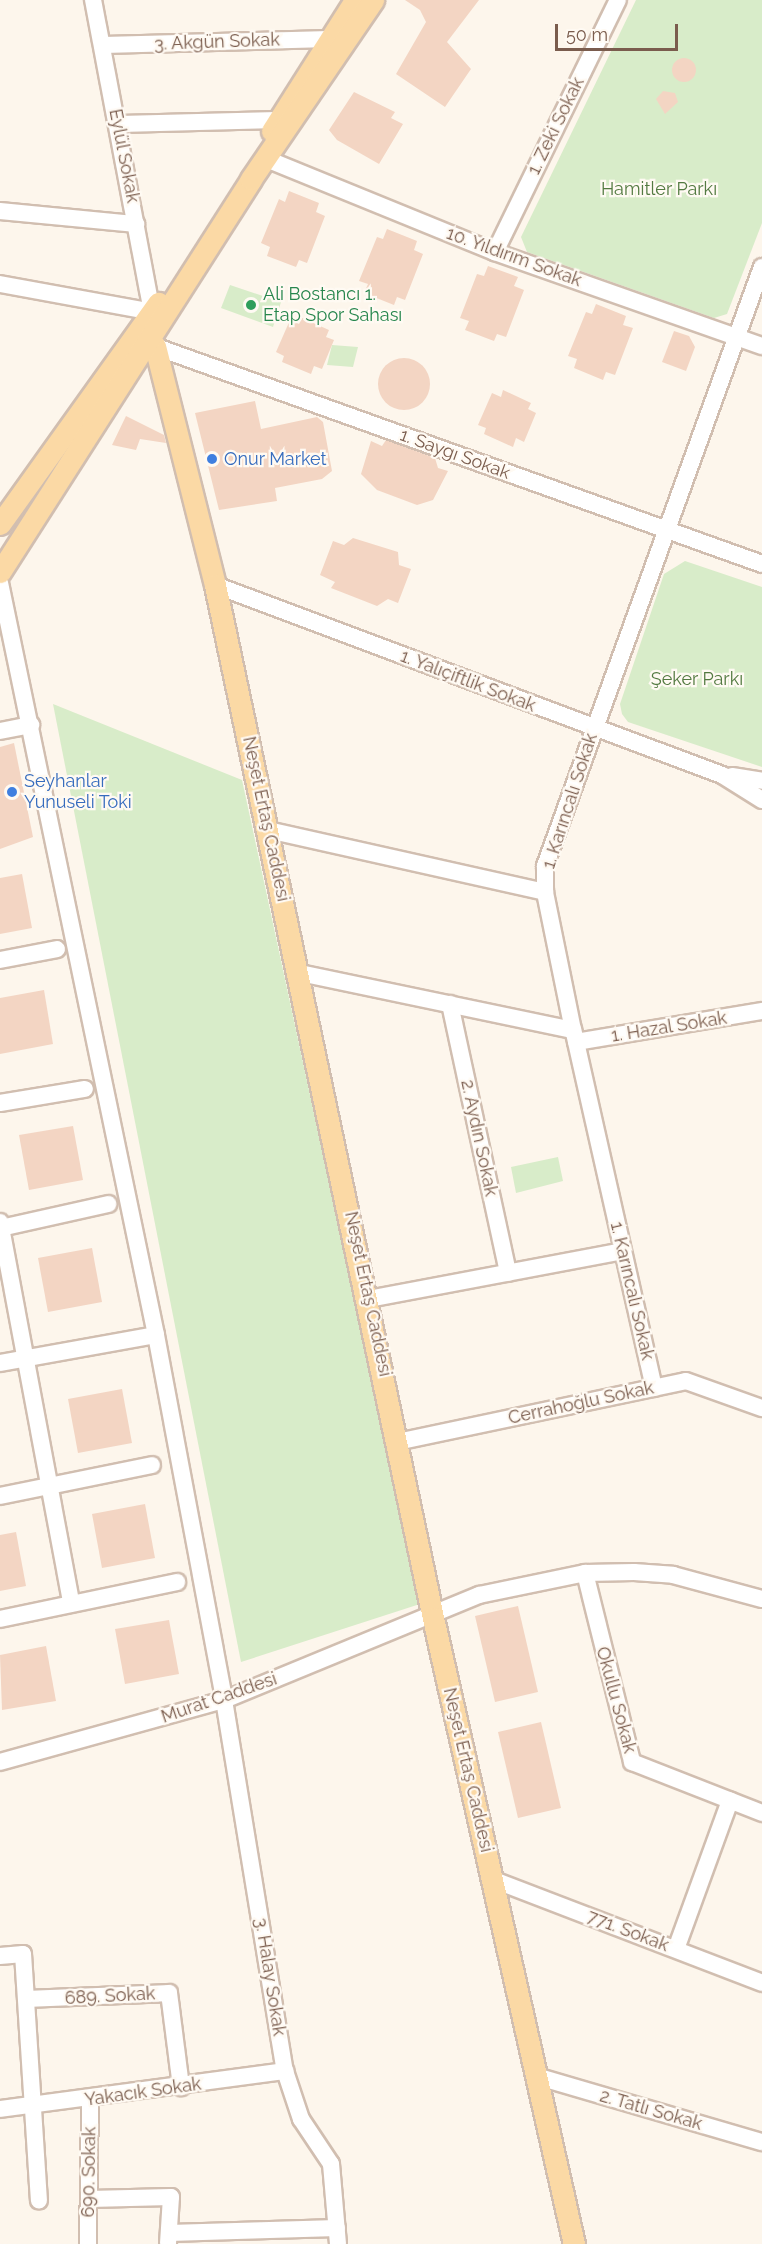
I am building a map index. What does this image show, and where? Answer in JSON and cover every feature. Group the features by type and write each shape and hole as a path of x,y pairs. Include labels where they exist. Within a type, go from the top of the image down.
{"main road":[{"path":"0,524 152,312 355,0"},
{"path":"0,572 151,345 251,178 269,160 373,0"},
{"name":"Neşet Ertaş Caddesi","path":"151,345 215,585 369,1299 433,1618 539,2078 573,2244"}],"street":[{"name":"Eylül Sokak","path":"93,0 152,312"},
{"name":"1. Zeki Sokak","path":"495,252 618,0"},
{"name":"3. Akgün Sokak","path":"102,45 331,39"},
{"path":"118,124 279,120"},
{"name":"10. Yıldırım Sokak","path":"269,160 495,252 762,346"},
{"path":"0,211 136,224"},
{"name":"1. Karıncalı Sokak","path":"654,1388 575,1036 545,892 545,866 736,337 755,300 762,267"},
{"path":"0,284 152,312"},
{"name":"1. Saygı Sokak","path":"151,345 762,564"},
{"name":"3. Halay Sokak","path":"0,583 156,1335 224,1700 285,2071 301,2119 331,2164 338,2236"},
{"name":"1. Yalıçiftlik Sokak","path":"215,585 722,775"},
{"path":"0,635 14,647"},
{"path":"0,731 31,725"},
{"path":"722,775 762,780"},
{"path":"722,775 762,800"},
{"path":"267,830 545,892"},
{"path":"0,960 57,949"},
{"path":"300,973 450,1004 575,1036"},
{"name":"2. Aydın Sokak","path":"450,1004 508,1273"},
{"name":"1. Hazal Sokak","path":"575,1036 762,1011"},
{"path":"0,1103 84,1089"},
{"path":"71,1603 23,1359 0,1225 108,1204"},
{"path":"369,1299 623,1251"},
{"path":"0,1364 156,1335"},
{"name":"Cerrahoğlu Sokak","path":"397,1442 686,1381 762,1408"},
{"path":"0,1496 48,1484 152,1465"},
{"name":"Murat Caddesi","path":"0,1761 224,1700 433,1618 479,1595 585,1573 673,1575 762,1599"},
{"name":"Okullu Sokak","path":"585,1573 632,1762 762,1814"},
{"path":"0,1619 177,1582"},
{"path":"676,1949 730,1802"},
{"name":"771. Sokak","path":"494,1880 762,1983"},
{"path":"0,1956 23,1954 35,2106 39,2200"},
{"name":"689. Sokak","path":"28,1999 169,1993 181,2087"},
{"name":"Yakacık Sokak","path":"0,2109 90,2100 285,2071"},
{"name":"2. Tatlı Sokak","path":"539,2078 762,2142"},
{"name":"690. Sokak","path":"88,2244 90,2100"},
{"path":"89,2199 171,2197 169,2239 338,2236"}],"green space":[{"name":"Hamitler Parkı","path":"636,0 762,0 762,223 727,314 714,318 527,252 521,237"},
{"name":"Ali Bostancı 1. Etap Spor Sahası","path":"230,285 281,302 273,327 221,308"},
{"path":"332,345 358,347 353,367 327,365"},
{"name":"Şeker Parkı","path":"685,561 762,587 762,767 628,722 622,714 620,704 664,574"},
{"path":"53,704 242,780 420,1604 241,1662"},
{"path":"558,1157 563,1181 516,1193 511,1167"}],"building":[{"path":"405,0 479,0 447,42 471,69 445,107 396,74 426,22 420,10"},
{"path":"684,58 692,62 696,70 692,78 684,82 676,78 672,70 676,62"},
{"path":"663,91 675,93 678,102 665,114 656,99"},
{"path":"354,92 395,112 391,118 403,124 379,164 337,140 329,130"},
{"path":"289,191 319,203 316,212 325,216 307,263 299,260 296,267 267,256 270,247 261,243 279,199 285,202"},
{"path":"387,229 417,241 414,250 423,254 405,300 397,297 394,305 364,293 368,284 359,281 377,237 383,239"},
{"path":"488,266 518,277 514,286 524,290 506,337 497,334 494,341 465,330 469,321 460,318 477,274 484,276"},
{"path":"596,304 626,316 623,325 633,328 615,375 606,372 603,380 574,368 577,359 568,356 586,312 592,314"},
{"path":"302,318 329,330 326,337 334,340 322,369 314,366 311,374 282,362 284,356 276,352 290,320 299,324"},
{"path":"674,331 689,336 695,347 686,371 662,362"},
{"path":"404,358 414,360 422,366 428,374 430,384 428,394 422,402 414,408 404,410 394,408 386,402 380,394 378,384 380,374 386,366 394,360"},
{"path":"503,390 531,403 528,409 536,413 524,442 516,438 513,447 484,434 486,428 478,425 492,393 501,397"},
{"path":"255,401 261,429 317,417 323,422 332,471 322,479 275,488 277,501 219,510 195,413"},
{"path":"126,416 164,435 166,443 140,439 136,450 112,445"},
{"path":"386,440 435,458 438,468 448,471 433,500 417,505 377,490 361,474 371,441 382,446"},
{"path":"353,538 398,552 399,565 411,569 398,603 388,599 377,606 331,588 335,582 320,575 333,541 344,545"},
{"name":"Seyhanlar Yunuseli Toki","path":"14,743 33,837 0,849 0,747"},
{"path":"22,874 32,928 0,934 0,878"},
{"path":"44,990 53,1044 0,1054 0,998"},
{"path":"73,1126 83,1180 29,1190 19,1135"},
{"path":"92,1248 102,1302 48,1312 38,1258"},
{"path":"122,1389 132,1443 78,1453 68,1399"},
{"path":"145,1504 155,1558 102,1568 92,1514"},
{"path":"16,1532 26,1586 0,1591 0,1535"},
{"path":"518,1606 538,1692 495,1702 475,1616"},
{"path":"169,1620 179,1674 125,1684 115,1629"},
{"path":"46,1646 56,1701 2,1710 0,1655"},
{"path":"541,1722 561,1808 518,1818 498,1732"}],"place":[{"name":"Ali Bostancı 1. Etap Spor Sahası","path":"251,305"},
{"name":"Onur Market","path":"212,459"},
{"name":"Seyhanlar Yunuseli Toki","path":"12,792"}]}
